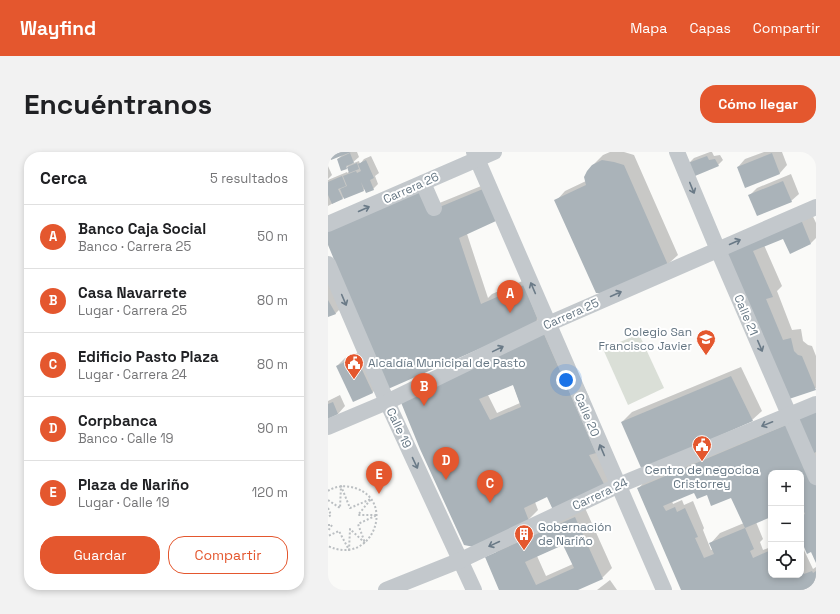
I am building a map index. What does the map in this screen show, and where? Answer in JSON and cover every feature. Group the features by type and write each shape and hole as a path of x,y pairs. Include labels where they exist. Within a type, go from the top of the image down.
{"street":[{"name":"Carrera 26","path":"328,224 423,183 476,156 494,152"},
{"name":"Calle 21","path":"677,152 816,477"},
{"name":"Calle 20","path":"476,156 617,486 664,590"},
{"path":"423,183 434,208"},
{"name":"Carrera 25","path":"328,427 387,402 548,324 816,207"},
{"name":"Calle 19","path":"328,264 387,402 474,590"},
{"name":"Carrera 24","path":"386,590 461,560 617,486 816,404"}],"path":[{"path":"328,491 341,486 350,486 358,489 365,493 371,500 377,515 376,526 372,535 365,543 357,548 349,550 339,550 328,546"},
{"path":"341,486 350,508 371,500"},
{"path":"328,500 340,508 341,486"},
{"path":"371,500 358,515 377,515"},
{"path":"328,508 331,515 328,517"},
{"path":"365,543 358,524 377,515"},
{"path":"328,525 332,525 328,531"},
{"path":"349,550 350,529 365,543"},
{"path":"328,536 339,531 349,550"}],"shaded area":[{"path":"639,334 664,388 628,405 603,349"}],"building":[{"path":"328,152 351,152 331,160"},
{"path":"350,153 354,163 346,166 347,169 341,171 337,159"},
{"path":"772,153 780,174 745,188 737,167"},
{"path":"707,156 709,160 715,159 719,166 695,176 688,163"},
{"path":"366,160 374,178 370,180 374,190 366,193 361,182 364,191 344,199 340,189 347,186 343,176 356,171 357,173 361,171 358,164"},
{"path":"602,160 624,165 668,265 602,293 596,293 554,200 586,185 584,177 587,171 592,165"},
{"path":"357,163 359,169 349,173 347,167"},
{"path":"342,176 346,186 338,189 343,199 332,204 328,195 328,182"},
{"path":"783,181 792,202 757,216 748,195"},
{"path":"483,189 496,221 459,238 481,304 524,285 537,318 536,324 388,389 328,245 328,229 422,190 430,211"},
{"path":"800,217 811,244 790,254 783,239 753,251 773,297 766,299 783,340 791,338 794,351 798,355 802,356 816,390 789,399 726,250"},
{"path":"328,300 336,314 328,317"},
{"path":"543,332 596,453 589,455 605,486 553,510 547,497 524,508 529,521 474,547 464,545 420,449 400,400","holes":["513,385 521,407 490,420 479,399"]},
{"name":"Alcaldía Municipal de Pasto","path":"356,357 373,393 353,402 336,366"},
{"path":"731,376 753,421 642,470 621,422"},
{"path":"333,402 338,414 328,419 328,404"},
{"path":"816,408 816,452 812,454 796,417"},
{"path":"789,424 816,486 816,563 811,552 807,554 804,547 804,470 768,470 768,518 745,528 754,549 750,551 753,558 768,551 768,578 804,578 804,574 812,571 813,573 816,571 816,590 681,590 637,488","holes":["694,493 697,499 707,495 711,506 731,498 745,528 709,543 714,554 704,558 695,538 698,537 685,508 677,512 675,507 666,511 663,506"]},
{"name":"Gobernación de Nariño","path":"575,517 603,579 578,590 499,590 485,557","holes":["563,545 574,568 536,585 525,562"]}],"place":[{"name":"Banco Caja Social","path":"510,313"},
{"name":"Colegio San Francisco Javier","path":"706,356"},
{"name":"Alcaldía Municipal de Pasto","path":"354,380"},
{"name":"Casa Navarrete","path":"424,406"},
{"name":"Centro de negocioa Cristorrey","path":"702,462"},
{"name":"Corpbanca","path":"446,480"},
{"name":"Plaza de Nariño","path":"379,494"},
{"name":"Edificio Pasto Plaza","path":"490,503"},
{"name":"Gobernación de Nariño","path":"524,551"}]}
